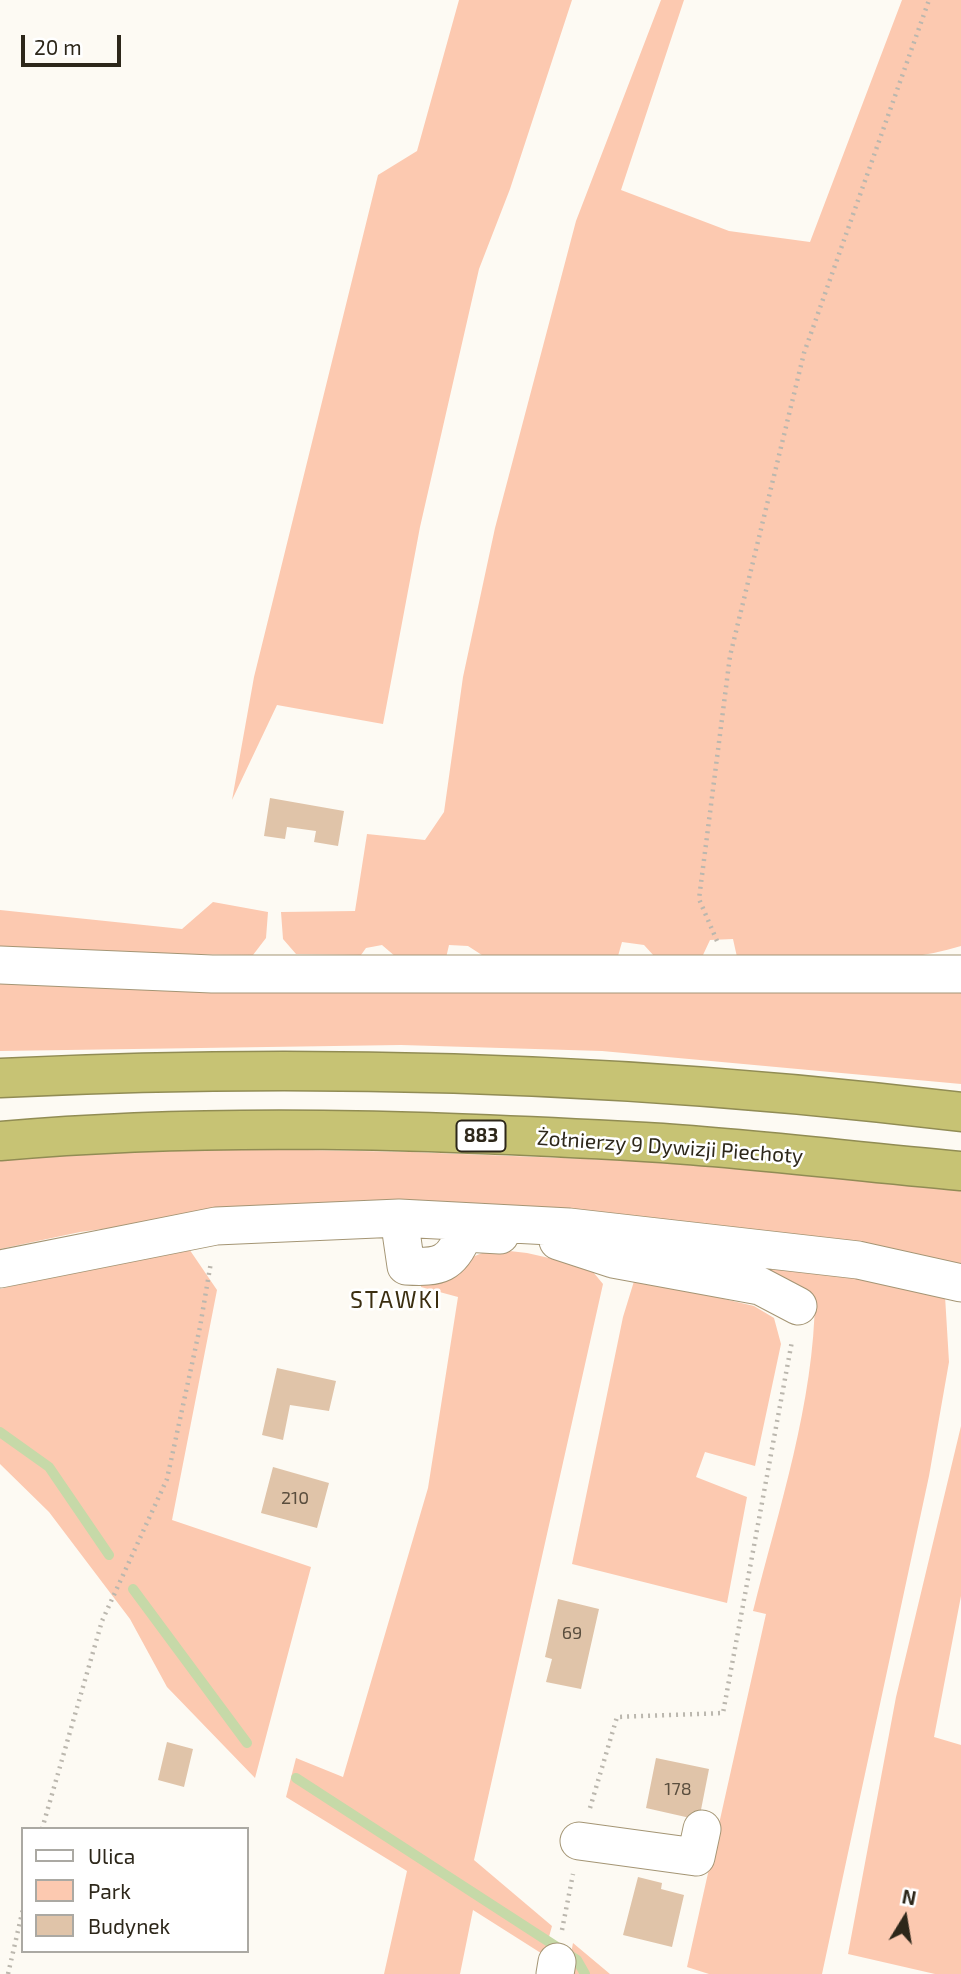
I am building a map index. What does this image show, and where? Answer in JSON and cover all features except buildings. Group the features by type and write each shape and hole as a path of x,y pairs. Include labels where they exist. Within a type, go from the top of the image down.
{"highway":[{"path":"0,1078 142,1071 455,1072 694,1085 961,1112"},
{"name":"Żołnierzy 9 Dywizji Piechoty","path":"0,1141 114,1131 262,1129 444,1134 647,1142 961,1171"}],"street":[{"path":"0,965 212,974 961,974"},
{"path":"399,1218 406,1266 436,1265 456,1254 464,1233 547,1237 613,1259 760,1286 798,1306"},
{"path":"0,1269 216,1226 399,1218 569,1227 858,1260 961,1283"},
{"path":"579,1841 696,1857 702,1829"}],"path":[{"path":"720,972 722,953 699,899 730,656 804,353 929,0"},
{"path":"43,1827 102,1621 167,1479 200,1327 216,1226"},
{"path":"564,1914 579,1841 617,1717 723,1713 798,1306"},
{"path":"8,1974 21,1918"}],"green space":[{"path":"459,0 572,0 510,189 479,269 420,527 383,724 277,705 232,800 254,677 378,175 417,151"},
{"path":"661,0 684,0 621,190 729,231 810,242 902,0 961,0 961,946 907,957 850,960 737,957 733,939 710,940 703,955 655,957 644,945 622,942 618,956 485,957 468,946 449,945 446,958 396,957 382,945 366,948 361,955 296,954 283,939 281,912 355,911 367,834 425,840 444,812 463,677 495,528 576,221"},
{"path":"213,902 268,912 266,938 253,955 0,952 0,910 182,929"},
{"path":"0,975 961,986 961,1084 602,1051 401,1045 0,1051"},
{"path":"149,1147 412,1152 714,1164 961,1191 961,1269 246,1210 80,1232 0,1249 0,1159"},
{"path":"185,1243 217,1290 172,1520 311,1567 255,1778 167,1687 130,1619 49,1512 0,1464 0,1289"},
{"path":"492,1249 527,1253 589,1267 603,1284 474,1860 552,1926 544,1955 473,1910 460,1974 384,1974 407,1871 286,1797 296,1758 343,1777 428,1488 458,1297 421,1287 421,1278"},
{"path":"682,1250 783,1262 945,1296 949,1362 929,1476 822,1974 709,1974 687,1967 766,1614 753,1611 802,1416 809,1376 815,1297"},
{"path":"635,1278 754,1306 774,1318 781,1344 755,1466 705,1452 696,1477 747,1497 727,1603 572,1564 623,1317"},
{"path":"961,1426 961,1596 934,1737 961,1745 961,1974 935,1974 848,1954 896,1697"},
{"path":"573,1943 610,1974 567,1974"}],"waterway":[{"path":"0,1432 49,1467 109,1555"},
{"path":"133,1589 247,1743"},
{"path":"296,1778 577,1960 585,1974"}],"district":[{"name":"STAWKI","path":"396,1300"}]}
